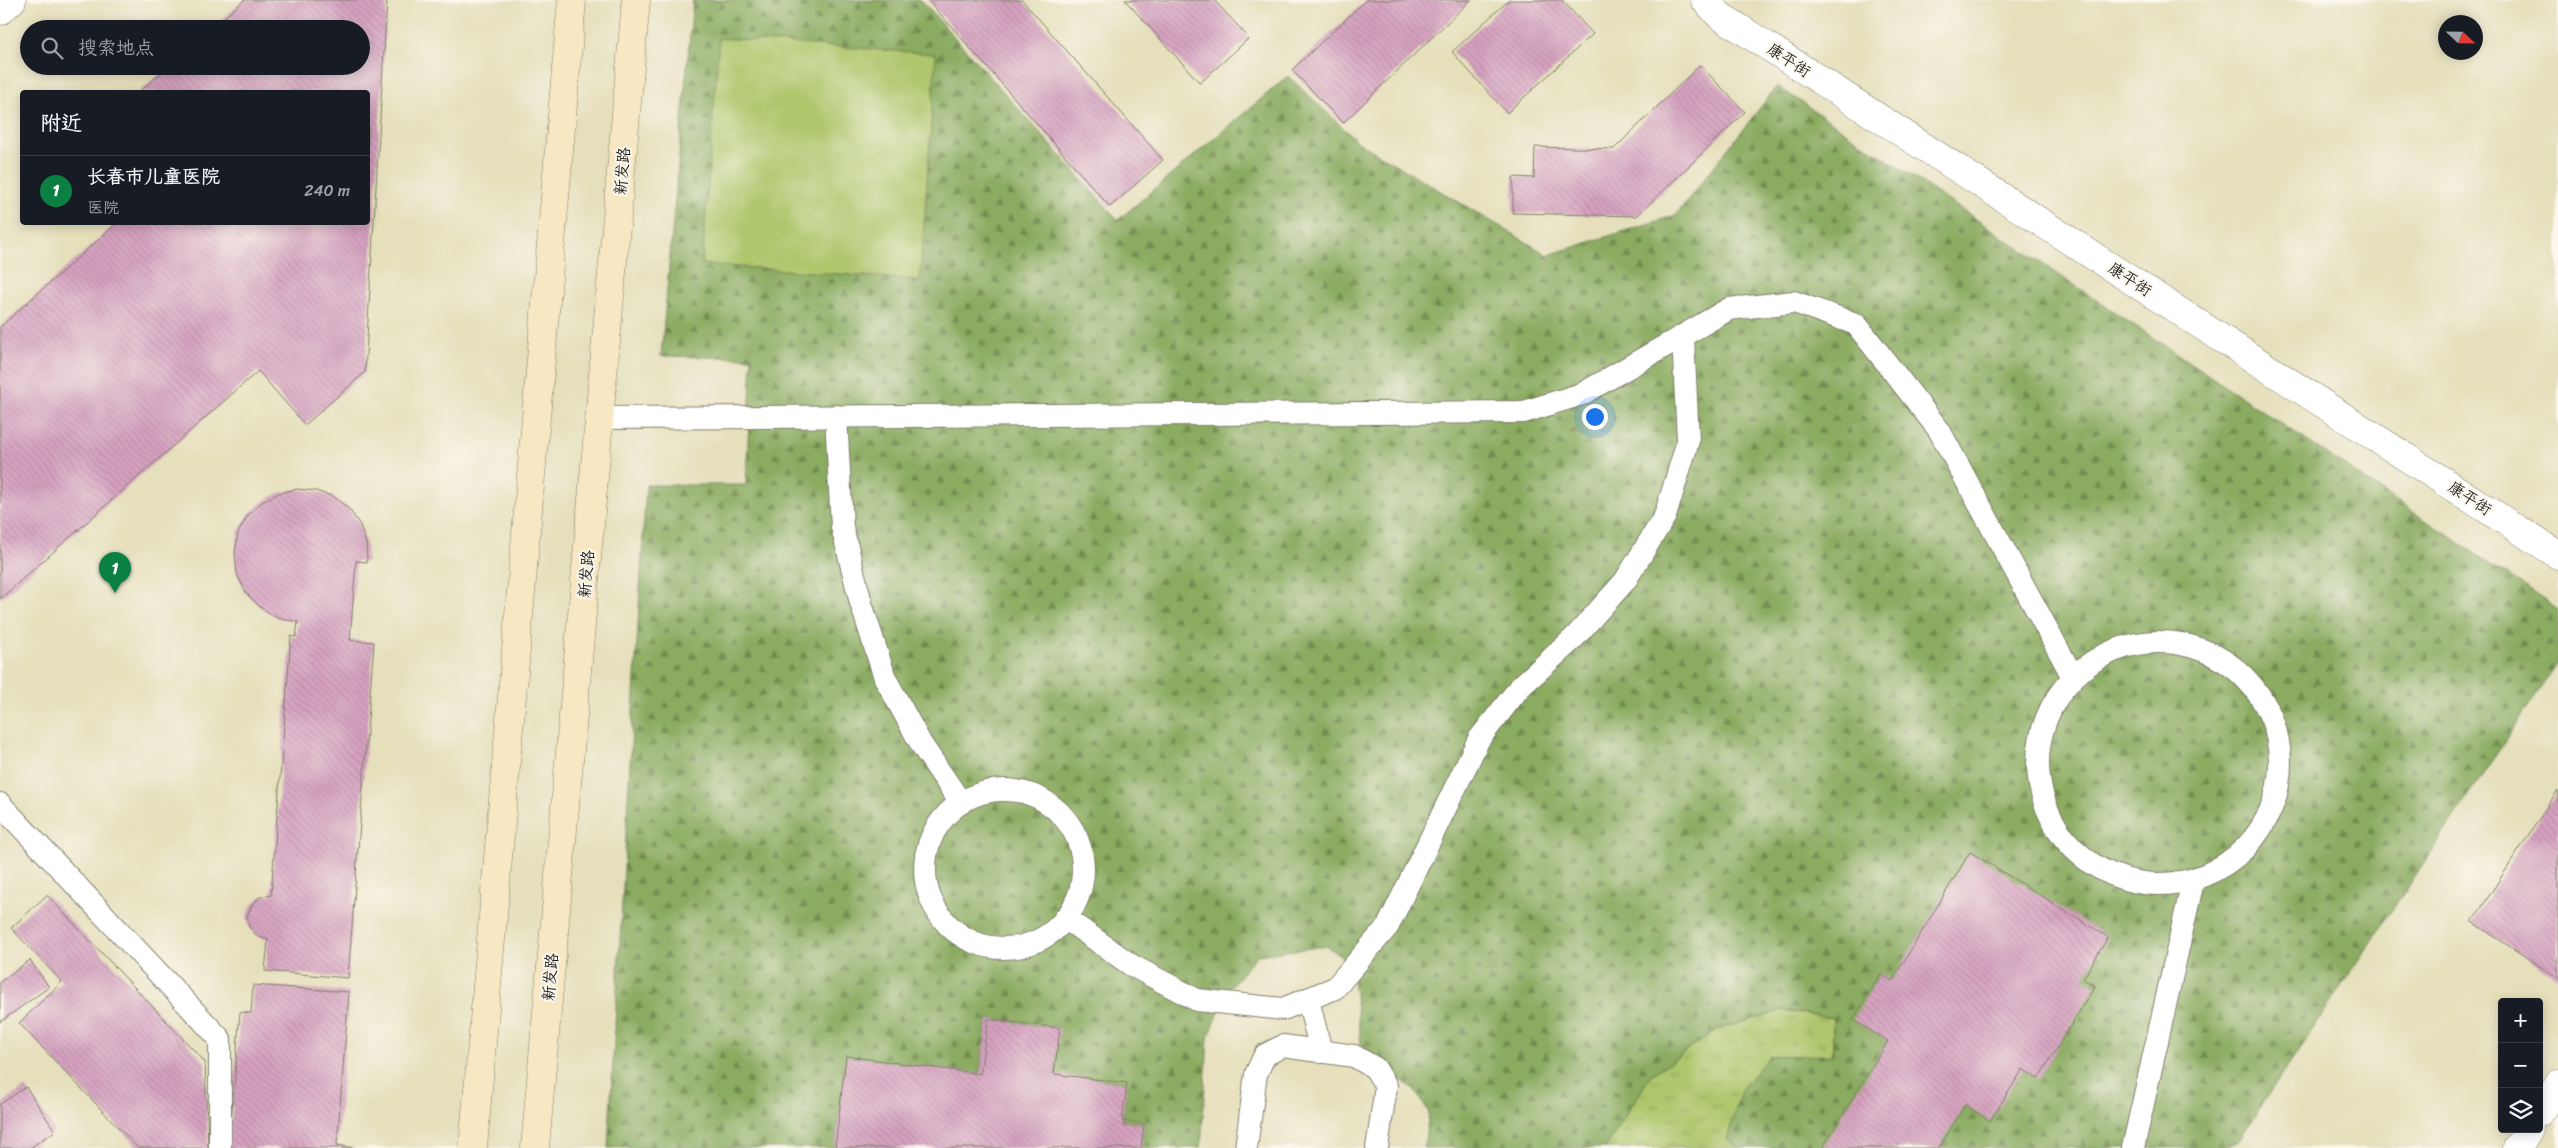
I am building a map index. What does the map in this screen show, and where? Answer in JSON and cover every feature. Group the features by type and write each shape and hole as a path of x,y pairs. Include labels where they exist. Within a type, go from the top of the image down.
{"main road":[{"path":"472,1148 572,0"},
{"name":"新发路","path":"535,1148 636,0"}],"street":[{"path":"0,11 12,0"},
{"name":"康平街","path":"1705,0 1719,15 2558,554"},
{"path":"2543,1107 2558,1084"},
{"path":"2517,1148 2526,1133"}],"lane":[{"path":"600,418 1524,412 1582,394 1729,309 1794,302 1856,324 1938,430 2073,677"},
{"path":"1065,918 1131,965 1197,1000 1283,1009 1335,988 1388,926 1445,805 1479,740 1520,687 1573,639 1625,581 1665,516 1688,441 1683,336"},
{"path":"836,416 842,527 861,603 885,678 921,744 961,803"},
{"path":"2162,640 2203,648 2224,659 2255,686 2280,740 2277,797 2259,834 2229,864 2193,881 2150,885 2108,874 2071,848 2047,811 2038,772 2043,728 2073,677 2089,663 2121,647 2162,640"},
{"path":"1010,790 1036,796 1057,810 1073,830 1082,855 1082,882 1074,907 1058,928 1036,942 1010,948 984,946 960,935 941,918 929,894 925,869 930,843 942,820 961,803 985,792 1010,790"},
{"path":"0,804 220,1039 220,1148"},
{"path":"2133,1148 2193,881"},
{"path":"1308,999 1321,1052"},
{"path":"1246,1148 1256,1074 1265,1055 1283,1046 1354,1056 1375,1068 1386,1086 1377,1148"}],"green space":[{"path":"693,0 921,0 1118,220 1288,76 1358,142 1548,255 1676,215 1777,86 2558,609 2558,662 2237,1142 2221,1148 1740,1148 1727,1140 1741,1090 1769,1056 1833,1055 1833,1018 1782,1010 1716,1030 1651,1075 1605,1148 1424,1148 1429,1112 1414,1089 1381,1066 1361,1044 1351,962 1326,946 1257,955 1228,990 1208,1039 1201,1148 1141,1148 1144,1124 1122,1121 1127,1083 1054,1074 1059,1028 988,1019 980,1074 846,1057 835,1148 608,1148 646,485 746,485 752,358 661,356"},
{"path":"719,38 936,54 920,280 702,264"},
{"path":"1782,1010 1833,1018 1833,1056 1769,1056 1727,1139 1740,1148 1605,1148 1650,1075 1716,1030"}],"building":[{"path":"244,0 387,0 365,372 305,425 258,371 0,599 0,327 115,225 370,225 370,90 141,90 159,75 370,75 370,20 221,20"},
{"path":"928,0 1022,0 1163,160 1110,207"},
{"path":"1125,0 1214,0 1249,38 1200,83"},
{"path":"1366,0 1471,0 1343,123 1292,70"},
{"path":"1509,0 1562,0 1593,34 1507,113 1452,52"},
{"path":"1700,65 1745,112 1637,216 1513,213 1513,177 1534,178 1535,147 1614,149"},
{"path":"297,489 316,491 334,497 349,509 360,525 366,543 367,562 356,561 350,640 374,642 348,978 265,971 268,940 257,936 249,927 247,916 252,905 260,897 271,895 291,636 296,637 298,622 277,618 260,607 246,593 237,574 235,553 238,533 248,515 262,502 279,493"},
{"path":"2558,790 2558,978 2472,922"},
{"path":"1970,852 2108,937 2083,979 2095,986 2038,1079 2023,1069 1990,1121 1965,1105 1939,1148 1822,1148 1888,1041 1853,1020 1880,974 1892,981"},
{"path":"47,895 205,1062 208,1148 138,1148 19,1023 62,982 11,928"},
{"path":"30,960 49,987 0,1022 0,982"},
{"path":"253,985 349,992 337,1145 355,1148 229,1148 240,1012 251,1013"},
{"path":"988,1019 1060,1028 1054,1074 1127,1083 1122,1121 1144,1124 1141,1148 835,1148 846,1056 980,1074"},
{"path":"26,1087 55,1131 30,1148 0,1148 0,1104"}],"place":[{"name":"长春市儿童医院","path":"115,593"}]}
